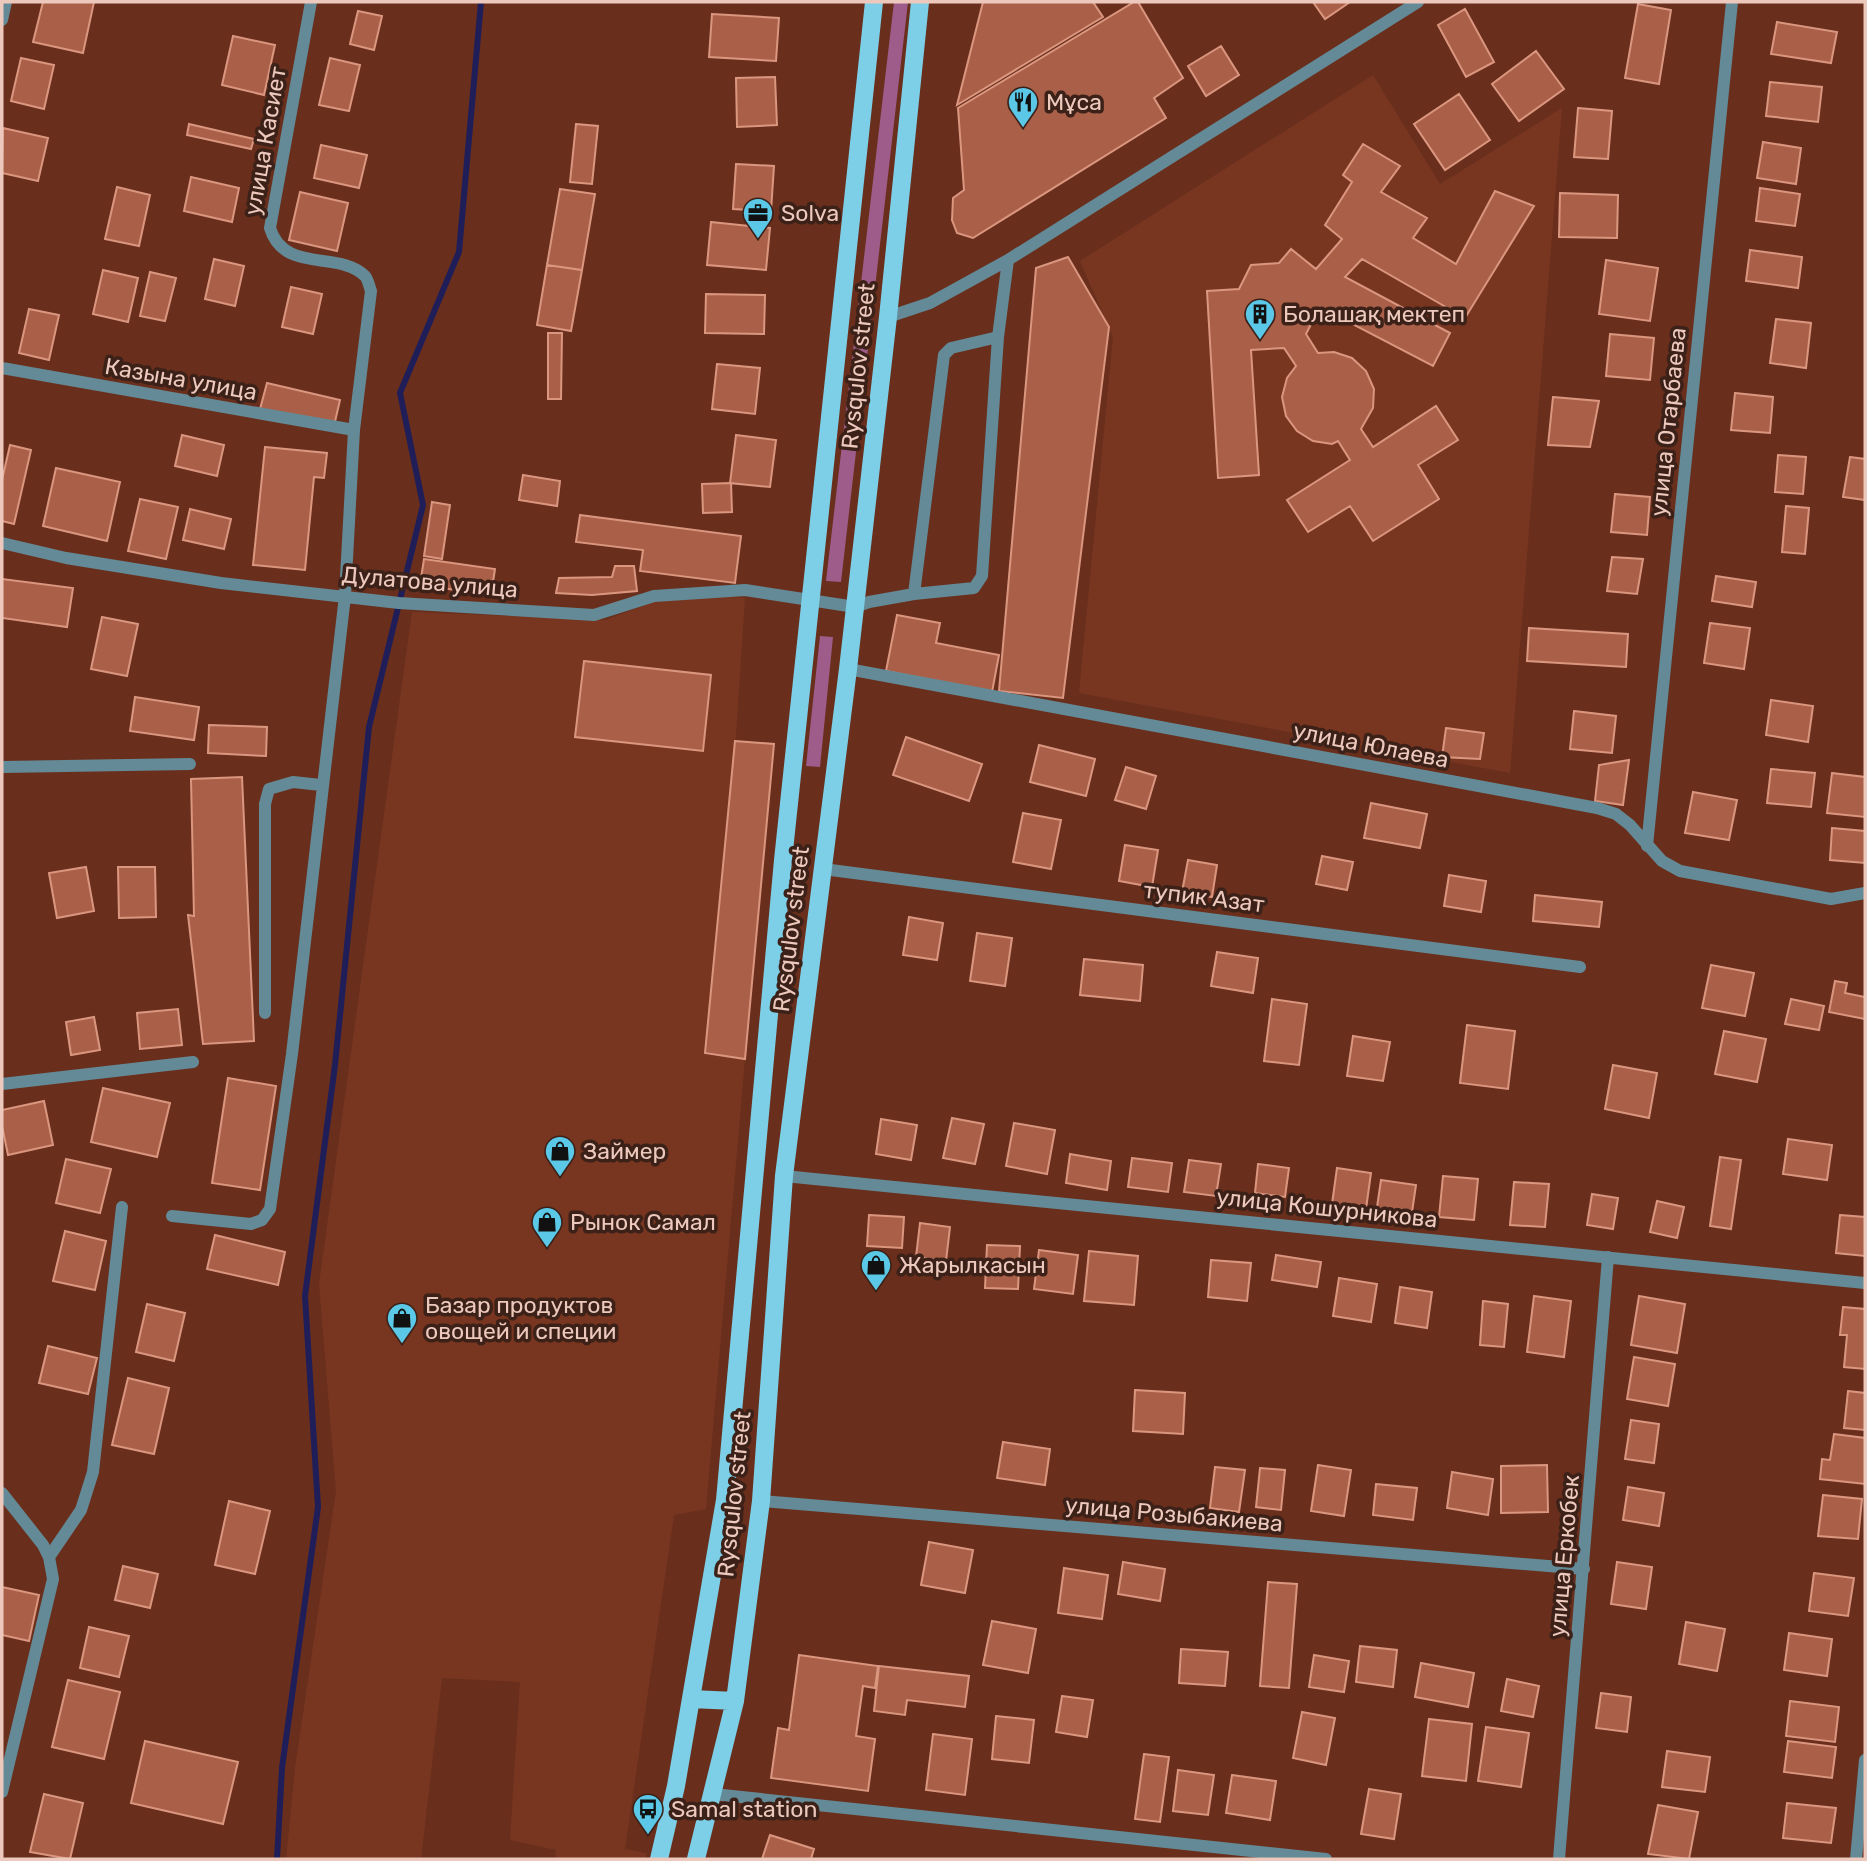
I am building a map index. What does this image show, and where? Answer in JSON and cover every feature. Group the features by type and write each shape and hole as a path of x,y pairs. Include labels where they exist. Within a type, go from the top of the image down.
{"main road":[{"name":"Rysqulov street","path":"659,1859 676,1786 725,1500 783,860 874,2"},
{"name":"Rysqulov street","path":"696,1859 735,1701 761,1501 784,1176 848,669 920,2"},
{"path":"691,1699 735,1701"}],"street":[{"path":"2,20 6,2"},
{"name":"улица Касиет","path":"311,2 271,228 275,242 284,251 354,269 366,277 371,291 354,430"},
{"path":"888,317 930,303 1008,260 1418,2"},
{"name":"улица Отарбаева","path":"1647,846 1731,2"},
{"path":"855,607 914,594 974,589 982,576 998,338 1008,260"},
{"path":"914,594 944,355 951,348 998,338"},
{"name":"Казына улица","path":"2,368 354,430"},
{"path":"172,1216 251,1224 262,1220 270,1209 292,1054 321,785 345,596 354,430"},
{"name":"Дулатова улица","path":"2,543 66,558 222,583 399,603 594,615 654,596 745,590 855,607"},
{"name":"улица Юлаева","path":"848,669 1597,808 1616,814 1630,825 1662,861 1680,871 1831,899 1865,893"},
{"path":"2,767 190,764"},
{"path":"265,1013 265,804 269,789 293,782 321,785"},
{"name":"тупик Азат","path":"823,869 1580,967"},
{"path":"2,1084 193,1062"},
{"name":"улица Кошурникова","path":"784,1176 1865,1283"},
{"path":"49,1557 81,1510 93,1472 122,1207"},
{"name":"улица Еркобек","path":"1559,1859 1608,1257"},
{"path":"2,1493 43,1545 49,1557 53,1579 2,1792"},
{"name":"улица Розыбакиева","path":"761,1501 1584,1569"},
{"path":"1856,1859 1865,1760"},
{"path":"713,1794 1326,1859"}],"shaded area":[{"path":"894,2 908,2 841,582 826,581"},
{"path":"1373,75 1440,184 1562,108 1510,773 1079,693 1113,337 1080,261"},
{"path":"681,592 745,598 730,826 706,1053 745,1059 706,1509 674,1515 625,1849 647,1853 645,1859 555,1859 556,1850 510,1840 520,1682 442,1678 421,1859 286,1859 295,1768 336,1491 319,1284 412,612 605,620"},
{"path":"820,636 833,637 820,767 806,766"}],"building":[{"path":"43,2 94,2 83,53 33,42"},
{"path":"983,2 1093,2 1103,17 957,105"},
{"path":"1138,2 1183,78 1154,98 1166,118 973,238 957,233 952,220 953,198 964,190 958,108"},
{"path":"1313,2 1350,2 1325,19"},
{"path":"1638,4 1671,10 1659,84 1625,78"},
{"path":"1465,9 1494,62 1466,77 1438,25"},
{"path":"358,11 382,16 374,50 350,44"},
{"path":"712,14 779,18 776,61 709,57"},
{"path":"1777,22 1837,32 1831,63 1771,54"},
{"path":"233,36 275,45 264,95 222,85"},
{"path":"1221,46 1239,75 1206,96 1188,66"},
{"path":"1536,51 1564,89 1519,121 1492,84"},
{"path":"21,58 54,65 44,109 11,101"},
{"path":"330,58 360,65 349,111 319,105"},
{"path":"775,77 777,125 737,127 736,78"},
{"path":"1770,82 1822,87 1818,122 1766,116"},
{"path":"1459,94 1490,140 1445,170 1414,124"},
{"path":"1578,108 1612,111 1608,159 1574,157"},
{"path":"189,124 254,139 251,149 187,135"},
{"path":"576,124 598,126 592,184 570,182"},
{"path":"3,128 48,138 38,181 2,173"},
{"path":"1763,142 1801,148 1796,184 1757,178"},
{"name":"Болашақ мектеп","path":"1363,144 1400,166 1381,192 1427,218 1413,238 1456,264 1495,191 1534,206 1465,318 1362,259 1345,277 1450,333 1433,366 1320,307 1306,334 1318,353 1334,352 1352,358 1366,371 1374,389 1373,408 1361,429 1373,447 1436,406 1458,440 1418,465 1439,499 1373,541 1350,506 1308,532 1287,500 1350,460 1338,441 1332,444 1313,441 1297,431 1286,416 1282,397 1287,378 1296,366 1284,348 1251,350 1259,475 1218,478 1207,291 1239,289 1251,265 1279,263 1291,249 1316,269 1342,239 1325,225 1352,182 1343,175"},
{"path":"321,145 367,155 359,188 314,178"},
{"path":"736,164 774,166 771,211 733,209"},
{"path":"191,177 239,188 232,222 184,211"},
{"path":"117,187 150,195 139,246 105,239"},
{"path":"1760,188 1800,194 1795,226 1756,221"},
{"path":"560,189 595,194 582,270 547,265"},
{"path":"300,192 348,203 337,251 289,240"},
{"path":"1560,193 1618,195 1617,238 1559,237"},
{"path":"711,222 770,228 766,270 707,265"},
{"path":"1750,250 1802,257 1798,288 1746,281"},
{"path":"1068,257 1109,327 1063,698 999,691 1036,268"},
{"path":"214,259 244,266 235,306 205,299"},
{"path":"1606,260 1658,268 1650,321 1599,314"},
{"path":"547,265 582,270 571,331 537,325"},
{"path":"103,270 138,278 128,322 93,314"},
{"path":"150,272 176,278 165,321 140,316"},
{"path":"291,287 322,294 313,334 282,327"},
{"path":"706,294 765,295 764,334 705,333"},
{"path":"29,309 59,315 49,360 19,353"},
{"path":"1776,319 1811,323 1806,368 1770,363"},
{"path":"548,333 562,333 561,399 548,399"},
{"path":"1610,334 1654,338 1650,380 1606,376"},
{"path":"717,364 760,368 755,414 712,409"},
{"path":"267,383 340,400 334,426 260,409"},
{"path":"1735,393 1773,397 1770,433 1731,430"},
{"path":"1553,397 1599,401 1590,447 1548,445"},
{"path":"182,435 224,445 217,476 175,466"},
{"path":"736,435 776,440 770,487 730,483"},
{"path":"10,445 31,450 14,524 2,521 2,480"},
{"path":"265,447 327,453 324,478 314,477 305,570 253,565"},
{"path":"1778,455 1806,457 1803,494 1775,492"},
{"path":"1850,457 1865,459 1865,500 1843,497"},
{"path":"56,468 120,482 107,541 43,526"},
{"path":"523,475 560,481 557,506 519,500"},
{"path":"731,483 732,512 703,513 702,484"},
{"path":"1615,494 1650,497 1647,535 1611,532"},
{"path":"140,499 178,507 166,559 128,551"},
{"path":"432,502 450,505 442,559 424,556"},
{"path":"1786,506 1809,508 1805,554 1782,552"},
{"path":"190,509 231,519 224,549 183,540"},
{"path":"580,515 741,536 735,583 640,571 643,550 576,542"},
{"path":"1612,557 1643,559 1637,594 1607,591"},
{"path":"424,559 495,569 491,595 420,585"},
{"path":"615,566 634,566 637,591 592,595 556,593 559,578 612,577"},
{"path":"1716,576 1756,582 1752,607 1712,601"},
{"path":"2,579 73,588 67,627 2,618"},
{"path":"897,615 940,623 936,643 999,655 992,692 886,671"},
{"path":"102,617 138,624 127,676 91,669"},
{"path":"1710,623 1750,628 1744,669 1704,663"},
{"path":"1529,628 1628,634 1626,667 1527,661"},
{"path":"584,661 711,675 703,751 575,737"},
{"path":"135,697 199,707 194,740 130,731"},
{"path":"1771,700 1813,706 1808,742 1766,735"},
{"path":"1574,711 1616,716 1612,753 1570,749"},
{"path":"209,725 267,727 266,756 208,753"},
{"path":"1446,728 1484,733 1480,759 1442,757"},
{"path":"906,737 982,764 969,801 893,775"},
{"path":"735,741 774,744 745,1059 705,1053"},
{"path":"1039,745 1095,759 1086,796 1030,782"},
{"path":"1629,760 1623,805 1595,801 1599,765"},
{"path":"1126,767 1156,776 1146,809 1115,800"},
{"path":"1771,769 1815,773 1811,807 1767,803"},
{"path":"1832,773 1865,777 1865,817 1827,813"},
{"path":"242,777 254,1041 203,1044 188,915 194,916 191,779"},
{"path":"1693,792 1737,800 1729,840 1685,833"},
{"path":"1371,803 1427,814 1420,848 1364,838"},
{"path":"1023,813 1061,820 1051,869 1013,862"},
{"path":"1832,828 1865,831 1865,863 1830,860"},
{"path":"1125,845 1158,850 1152,887 1119,881"},
{"path":"1322,856 1353,862 1347,890 1316,884"},
{"path":"1188,860 1217,865 1212,897 1182,892"},
{"path":"86,867 94,911 57,918 49,873"},
{"path":"118,867 155,867 156,917 119,918"},
{"path":"1449,875 1486,881 1481,912 1444,906"},
{"path":"1535,895 1602,902 1599,927 1533,921"},
{"path":"909,917 943,923 937,960 903,955"},
{"path":"977,933 1012,938 1005,986 970,981"},
{"path":"1217,952 1258,958 1253,993 1211,986"},
{"path":"1084,959 1143,965 1140,1001 1080,995"},
{"path":"1711,965 1754,973 1745,1016 1702,1008"},
{"path":"1835,981 1847,983 1845,993 1865,997 1865,1019 1829,1012"},
{"path":"1272,999 1307,1004 1299,1065 1264,1061"},
{"path":"1791,999 1824,1006 1819,1030 1785,1024"},
{"path":"178,1009 182,1045 140,1049 137,1013"},
{"path":"94,1017 100,1050 71,1055 66,1022"},
{"path":"1467,1025 1515,1031 1508,1089 1460,1083"},
{"path":"1724,1031 1766,1039 1757,1082 1715,1074"},
{"path":"1353,1036 1390,1042 1383,1081 1347,1076"},
{"path":"1613,1065 1657,1073 1649,1118 1605,1109"},
{"path":"228,1078 276,1086 260,1190 212,1183"},
{"path":"103,1088 170,1103 157,1157 91,1142"},
{"path":"44,1101 53,1145 8,1155 2,1126 2,1110"},
{"path":"952,1118 984,1124 975,1164 943,1158"},
{"path":"881,1119 917,1125 911,1160 876,1154"},
{"path":"1014,1123 1055,1130 1047,1174 1006,1166"},
{"path":"1788,1139 1832,1145 1827,1180 1783,1174"},
{"path":"1070,1154 1111,1161 1107,1190 1066,1183"},
{"path":"1720,1157 1741,1160 1731,1229 1710,1226"},
{"path":"1132,1158 1172,1163 1168,1192 1128,1187"},
{"path":"66,1159 111,1169 100,1213 56,1203"},
{"path":"1189,1160 1221,1164 1216,1196 1184,1192"},
{"path":"1258,1164 1289,1168 1285,1197 1255,1193"},
{"path":"1337,1168 1371,1173 1366,1209 1332,1204"},
{"path":"1443,1176 1478,1179 1474,1220 1439,1217"},
{"path":"1381,1180 1416,1185 1411,1219 1376,1214"},
{"path":"1514,1182 1549,1184 1545,1227 1510,1225"},
{"path":"1592,1194 1618,1198 1613,1229 1587,1225"},
{"path":"1657,1201 1684,1207 1677,1238 1650,1232"},
{"path":"869,1215 904,1217 902,1248 867,1246"},
{"path":"1840,1215 1865,1217 1865,1256 1836,1253"},
{"path":"920,1223 950,1227 946,1261 916,1257"},
{"path":"65,1231 106,1241 95,1290 53,1281"},
{"path":"215,1235 285,1252 278,1285 207,1269"},
{"path":"987,1245 1020,1246 1018,1289 985,1288"},
{"path":"1039,1250 1078,1255 1073,1294 1034,1289"},
{"path":"1089,1251 1138,1256 1134,1305 1084,1301"},
{"path":"1276,1255 1321,1262 1317,1287 1272,1280"},
{"path":"1211,1260 1251,1263 1247,1301 1208,1297"},
{"path":"1339,1278 1377,1284 1371,1322 1333,1316"},
{"path":"1400,1287 1432,1292 1427,1328 1395,1323"},
{"path":"1534,1296 1571,1301 1564,1357 1527,1352"},
{"path":"1639,1296 1685,1304 1677,1353 1631,1345"},
{"path":"1483,1301 1508,1304 1504,1347 1480,1345"},
{"path":"147,1304 185,1313 174,1361 136,1352"},
{"path":"1843,1307 1865,1309 1865,1369 1844,1367 1847,1335 1840,1335"},
{"path":"48,1346 97,1358 88,1394 39,1383"},
{"path":"1634,1357 1675,1364 1668,1406 1627,1399"},
{"path":"128,1378 169,1388 154,1454 112,1445"},
{"path":"1135,1390 1185,1393 1183,1434 1133,1431"},
{"path":"1848,1391 1865,1393 1865,1430 1844,1428"},
{"path":"1631,1420 1659,1424 1654,1463 1625,1459"},
{"path":"1834,1434 1865,1438 1865,1484 1820,1479 1822,1459 1830,1460"},
{"path":"1003,1442 1050,1449 1045,1485 997,1478"},
{"path":"1318,1465 1351,1470 1344,1516 1311,1511"},
{"path":"1547,1465 1548,1512 1501,1513 1501,1466"},
{"path":"1215,1467 1245,1470 1239,1512 1210,1508"},
{"path":"1260,1468 1285,1470 1281,1510 1256,1507"},
{"path":"1452,1472 1493,1479 1488,1515 1447,1508"},
{"path":"1376,1484 1417,1488 1413,1520 1373,1515"},
{"path":"1628,1487 1664,1493 1659,1526 1623,1520"},
{"path":"1823,1495 1862,1499 1858,1539 1818,1536"},
{"path":"229,1501 270,1511 255,1574 215,1565"},
{"path":"929,1542 973,1550 965,1593 921,1585"},
{"path":"1123,1562 1165,1569 1160,1601 1118,1594"},
{"path":"1617,1562 1652,1567 1646,1609 1611,1604"},
{"path":"123,1566 158,1574 150,1608 115,1600"},
{"path":"1064,1568 1108,1575 1102,1619 1058,1613"},
{"path":"1814,1573 1854,1578 1848,1616 1809,1611"},
{"path":"1268,1582 1297,1584 1289,1688 1260,1686"},
{"path":"2,1587 39,1595 29,1641 2,1635"},
{"path":"992,1621 1036,1629 1028,1673 983,1665"},
{"path":"1686,1622 1725,1629 1717,1671 1679,1664"},
{"path":"89,1627 129,1636 119,1677 80,1668"},
{"path":"1789,1633 1832,1639 1827,1676 1784,1670"},
{"path":"1360,1646 1397,1650 1393,1687 1356,1682"},
{"path":"1181,1649 1228,1652 1225,1686 1179,1683"},
{"path":"799,1655 878,1666 875,1688 863,1686 856,1736 875,1739 868,1791 771,1778 778,1728 789,1730"},
{"path":"1314,1655 1349,1661 1344,1692 1309,1687"},
{"path":"1421,1663 1474,1673 1468,1707 1415,1697"},
{"path":"879,1666 969,1676 965,1707 907,1700 905,1715 874,1711"},
{"path":"1507,1679 1539,1686 1533,1717 1501,1711"},
{"path":"68,1680 120,1692 104,1759 52,1747"},
{"path":"1601,1693 1631,1697 1627,1732 1596,1728"},
{"path":"1062,1696 1093,1700 1087,1737 1056,1732"},
{"path":"1790,1701 1839,1707 1835,1742 1786,1736"},
{"path":"1302,1712 1335,1718 1326,1765 1293,1758"},
{"path":"996,1716 1034,1720 1029,1763 992,1759"},
{"path":"1429,1719 1472,1724 1466,1781 1422,1776"},
{"path":"1486,1727 1529,1733 1521,1787 1478,1781"},
{"path":"933,1734 972,1739 965,1795 926,1790"},
{"path":"145,1741 238,1762 223,1824 131,1803"},
{"path":"1788,1741 1836,1747 1832,1778 1784,1772"},
{"path":"1667,1751 1710,1757 1705,1792 1662,1787"},
{"path":"1144,1754 1169,1757 1160,1822 1135,1819"},
{"path":"1178,1770 1214,1775 1208,1815 1173,1811"},
{"path":"1232,1775 1276,1781 1270,1820 1226,1813"},
{"path":"1369,1789 1401,1794 1394,1839 1361,1834"},
{"path":"44,1794 83,1803 70,1859 30,1852"},
{"path":"1787,1803 1836,1808 1831,1843 1783,1838"},
{"path":"1658,1805 1698,1812 1689,1859 1648,1854"},
{"path":"770,1835 814,1849 811,1859 762,1859"}],"waterway":[{"path":"277,1859 282,1768 318,1507 305,1296 335,1065 369,727 423,505 400,393 459,252 481,2"}],"place":[{"name":"Мұса","path":"1023,129"},
{"name":"Solva","path":"758,240"},
{"name":"Болашақ мектеп","path":"1260,341"},
{"name":"Займер","path":"560,1178"},
{"name":"Рынок Самал","path":"547,1249"},
{"name":"Жарылкасын","path":"876,1292"},
{"name":"Базар продуктов овощей и специи","path":"402,1345"},
{"name":"Samal station","path":"648,1836"}]}
